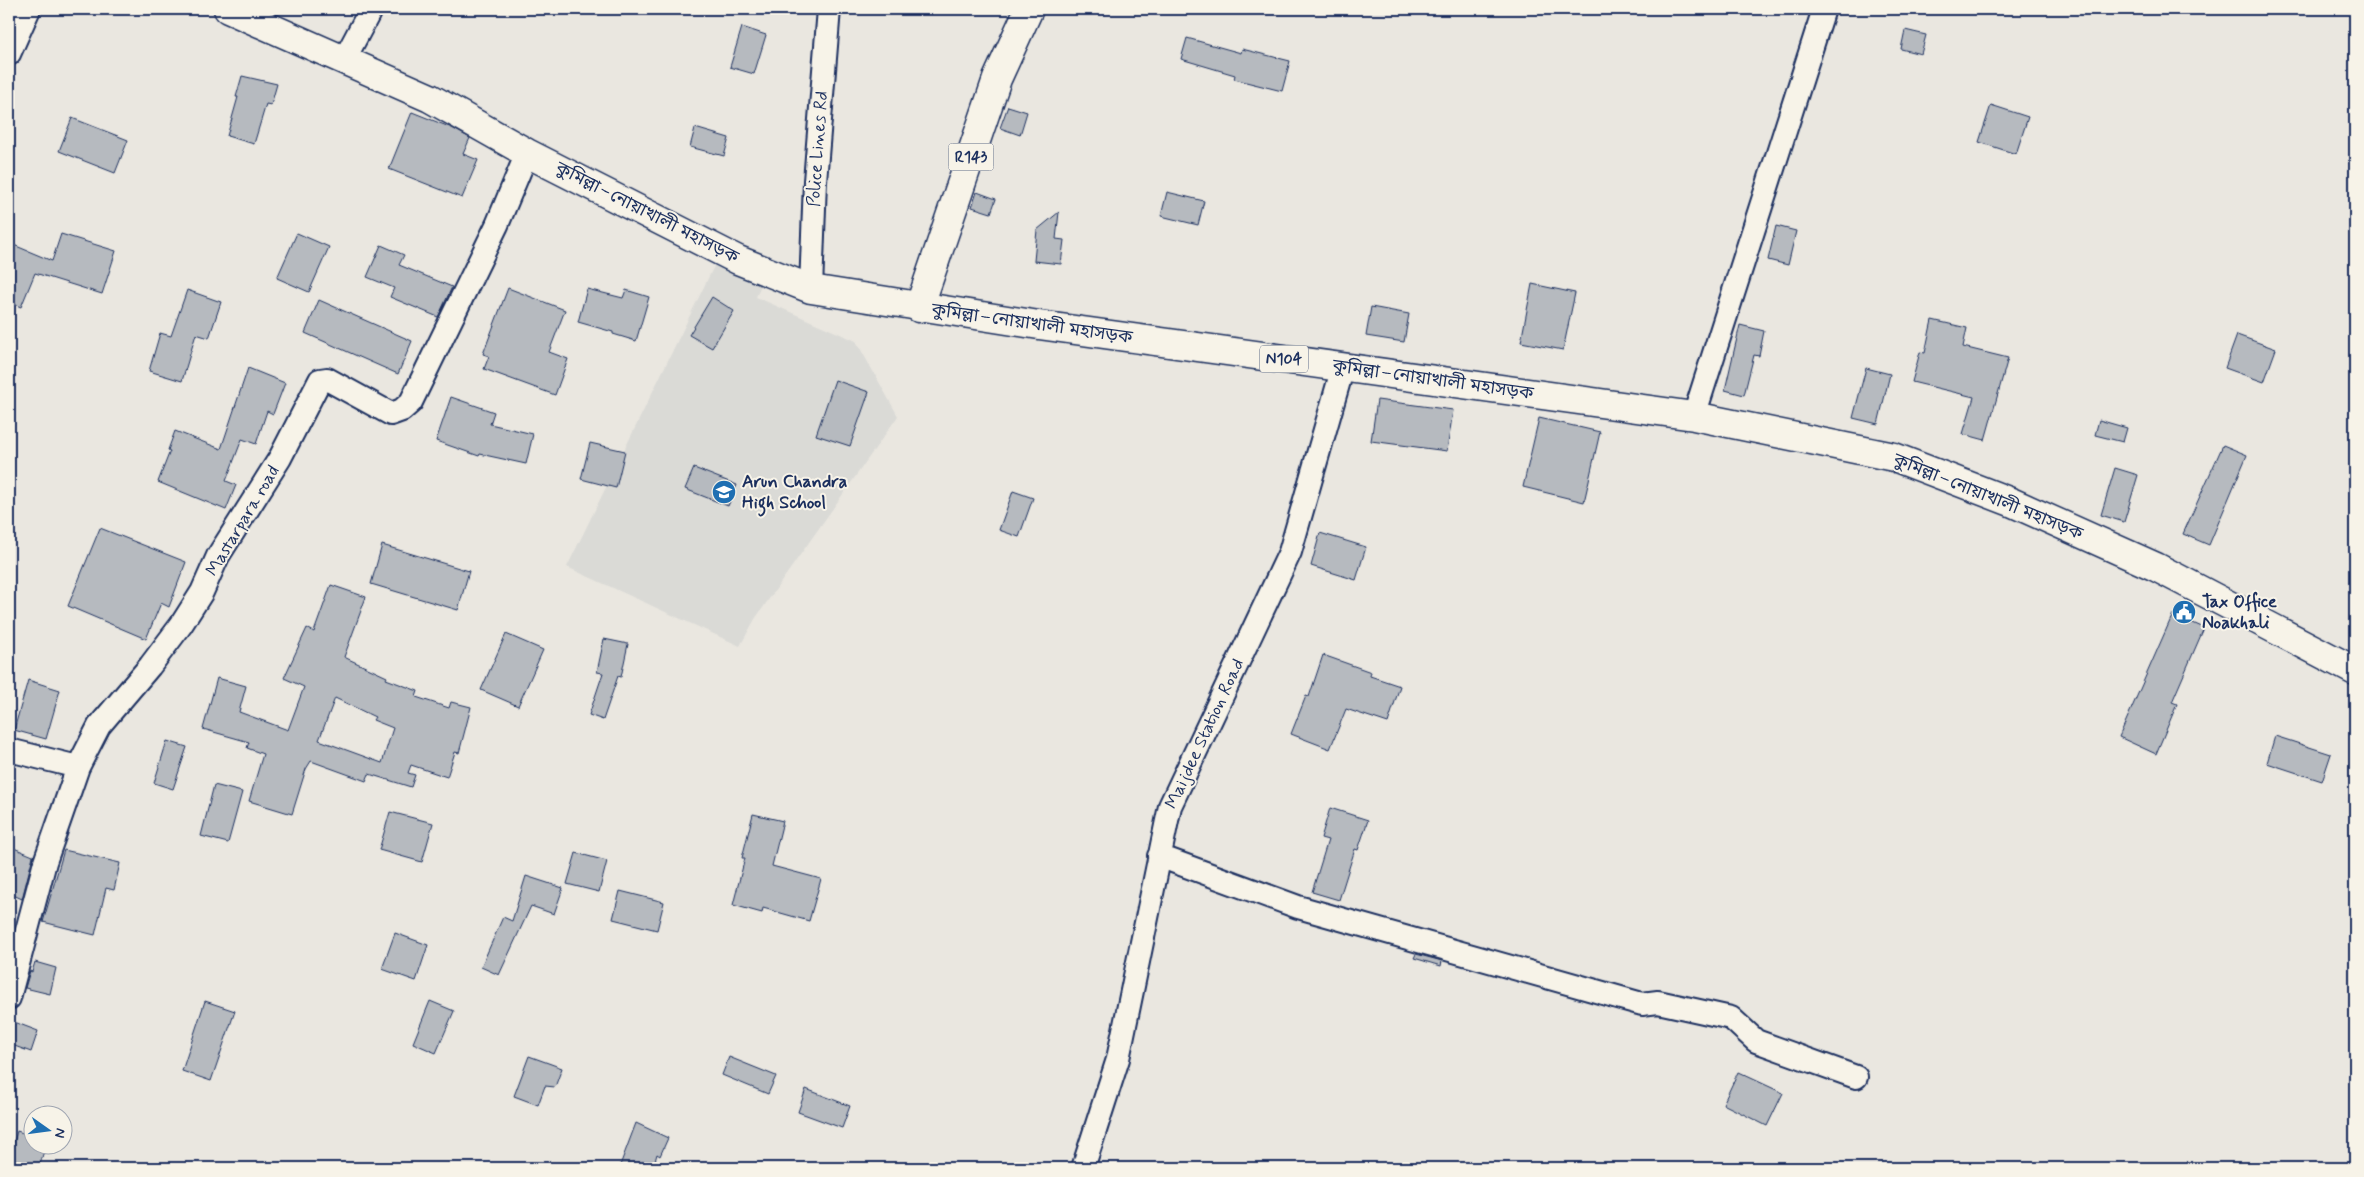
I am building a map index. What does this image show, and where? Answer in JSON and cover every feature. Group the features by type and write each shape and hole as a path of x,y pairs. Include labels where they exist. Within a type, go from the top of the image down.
{"main road":[{"name":"কুমিল্লা–নোয়াখালী মহাসড়ক","path":"228,9 430,98 527,153 738,260 811,289 919,308 1694,416 1894,457 1962,482 2156,568 2355,670"},
{"name":"R143","path":"919,308 997,79 1029,9"}],"street":[{"path":"9,54 29,9"},
{"path":"344,60 371,9"},
{"name":"Police Lines Rd","path":"811,289 815,181 829,9"},
{"path":"1694,416 1824,9"},
{"name":"Mastarpara road","path":"9,998 45,862 78,767 99,726 150,666 202,592 218,556 280,458 320,380 327,380 390,414 402,410 411,402 497,225 527,153"},
{"name":"Maijdee Station Road","path":"1083,1168 1118,1059 1170,806 1290,552 1343,367"},
{"path":"9,750 78,767"},
{"path":"1159,856 1298,907 1642,1004 1658,1002 1731,1018 1756,1041 1856,1077"}],"shaded area":[{"name":"Arun Chandra High School","path":"719,256 765,275 756,297 856,341 898,416 755,619 740,646 567,567"}],"building":[{"path":"742,27 766,35 754,74 730,67"},
{"path":"1905,30 1926,35 1921,54 1901,49"},
{"path":"1187,38 1241,53 1242,49 1290,61 1282,91 1234,79 1235,75 1181,59"},
{"path":"242,76 277,84 271,105 266,104 254,144 227,136"},
{"path":"1991,105 2028,117 2016,154 1979,142"},
{"path":"1008,106 1027,112 1020,135 1000,128"},
{"path":"412,112 452,128 470,138 463,154 478,160 462,198 389,169"},
{"path":"72,118 128,140 115,173 59,151"},
{"path":"695,128 729,138 724,156 690,147"},
{"path":"977,192 996,199 991,213 972,207"},
{"path":"1167,192 1204,201 1198,225 1161,216"},
{"path":"1059,212 1056,239 1064,240 1061,264 1034,261 1037,230"},
{"path":"1776,226 1796,231 1788,265 1768,260"},
{"path":"297,233 329,247 309,292 277,278"},
{"path":"61,234 116,251 102,294 35,273 21,307 9,302 9,243 52,261"},
{"path":"381,245 404,255 399,265 452,287 438,317 390,297 394,288 367,277"},
{"path":"1532,284 1575,293 1563,350 1521,342"},
{"path":"508,288 565,310 549,352 568,359 555,395 484,369 489,356 483,354"},
{"path":"587,289 623,298 626,290 649,297 636,341 578,322"},
{"path":"187,290 221,302 209,338 196,334 182,381 149,371 160,333 171,336"},
{"path":"712,297 734,311 712,348 689,335"},
{"path":"319,300 412,341 398,374 305,333"},
{"path":"1371,307 1409,314 1404,342 1366,336"},
{"path":"1932,320 1967,328 1963,347 2008,358 1985,440 1963,434 1974,397 1912,382 1920,352 1925,353"},
{"path":"1740,325 1764,331 1759,356 1754,355 1744,395 1725,390"},
{"path":"2237,335 2276,349 2264,382 2225,368"},
{"path":"248,368 285,383 273,414 267,411 256,444 242,439 226,481 236,485 226,510 158,482 170,451 168,450 175,431 221,449"},
{"path":"1866,368 1890,374 1878,424 1853,418"},
{"path":"835,380 869,392 850,446 816,435"},
{"path":"451,397 494,412 490,424 533,434 526,464 480,454 479,456 436,441"},
{"path":"1377,400 1453,410 1447,451 1371,441"},
{"path":"1539,418 1600,432 1584,502 1523,487"},
{"path":"2099,420 2127,428 2123,442 2095,435"},
{"path":"590,443 625,451 616,488 581,479"},
{"path":"2223,445 2247,455 2209,545 2183,534"},
{"path":"694,468 737,485 728,506 685,489"},
{"path":"2115,468 2138,475 2124,522 2101,515"},
{"path":"1013,491 1033,498 1019,537 999,530"},
{"path":"100,528 186,562 169,607 161,603 146,639 68,606"},
{"path":"1320,533 1366,547 1356,580 1311,566"},
{"path":"382,545 469,571 458,610 371,584"},
{"path":"331,585 366,597 344,657 387,677 386,679 418,691 416,697 449,708 451,702 471,707 459,753 455,752 447,777 411,765 408,773 415,775 411,787 369,774 366,781 311,761 306,769 292,814 249,801 263,754 247,748 249,742 203,729 217,678 246,686 239,712 288,730 304,687 284,678 307,628 314,632","holes":["335,698 375,717 373,720 393,728 382,763 319,740"]},
{"path":"2173,614 2204,628 2172,702 2177,704 2156,754 2119,737"},
{"path":"506,634 543,650 518,706 481,690"},
{"path":"604,639 628,644 621,677 618,676 603,720 589,715 603,673 597,672"},
{"path":"1323,655 1371,672 1370,676 1400,686 1388,723 1346,709 1330,749 1291,734 1306,696 1309,697"},
{"path":"28,680 60,690 46,739 14,730"},
{"path":"2275,736 2331,754 2322,781 2267,763"},
{"path":"167,741 187,747 173,789 154,783"},
{"path":"214,785 242,792 228,843 201,836"},
{"path":"1330,808 1368,820 1358,850 1355,849 1339,900 1312,892 1328,840 1321,838"},
{"path":"390,812 433,823 422,862 379,850"},
{"path":"753,814 783,821 772,866 821,879 809,921 763,908 762,913 733,905 745,858 742,858"},
{"path":"9,846 33,856 22,899 9,893"},
{"path":"64,850 120,863 114,890 106,888 95,935 43,922"},
{"path":"576,853 607,861 599,892 567,884"},
{"path":"526,876 563,888 554,914 531,906 499,975 481,967 503,917 512,921"},
{"path":"620,891 664,902 657,930 613,919"},
{"path":"395,933 428,945 416,981 382,969"},
{"path":"1416,954 1442,961 1441,966 1414,958"},
{"path":"35,962 56,968 50,994 25,988"},
{"path":"205,1001 235,1011 211,1081 182,1071"},
{"path":"430,1001 454,1011 436,1053 413,1043"},
{"path":"9,1020 38,1031 31,1052 9,1044"},
{"path":"529,1056 562,1068 555,1087 545,1086 538,1105 514,1096"},
{"path":"729,1057 776,1076 768,1094 722,1075"},
{"path":"1738,1072 1783,1093 1767,1126 1723,1104"},
{"path":"806,1089 850,1106 842,1128 798,1112"},
{"path":"636,1123 668,1138 660,1156 657,1154 653,1168 619,1168"},
{"path":"17,1131 22,1133 22,1154 43,1154 39,1168 9,1168 9,1160"}],"place":[{"name":"Arun Chandra High School","path":"724,492"},
{"name":"Tax Office Noakhali","path":"2184,612"}]}
